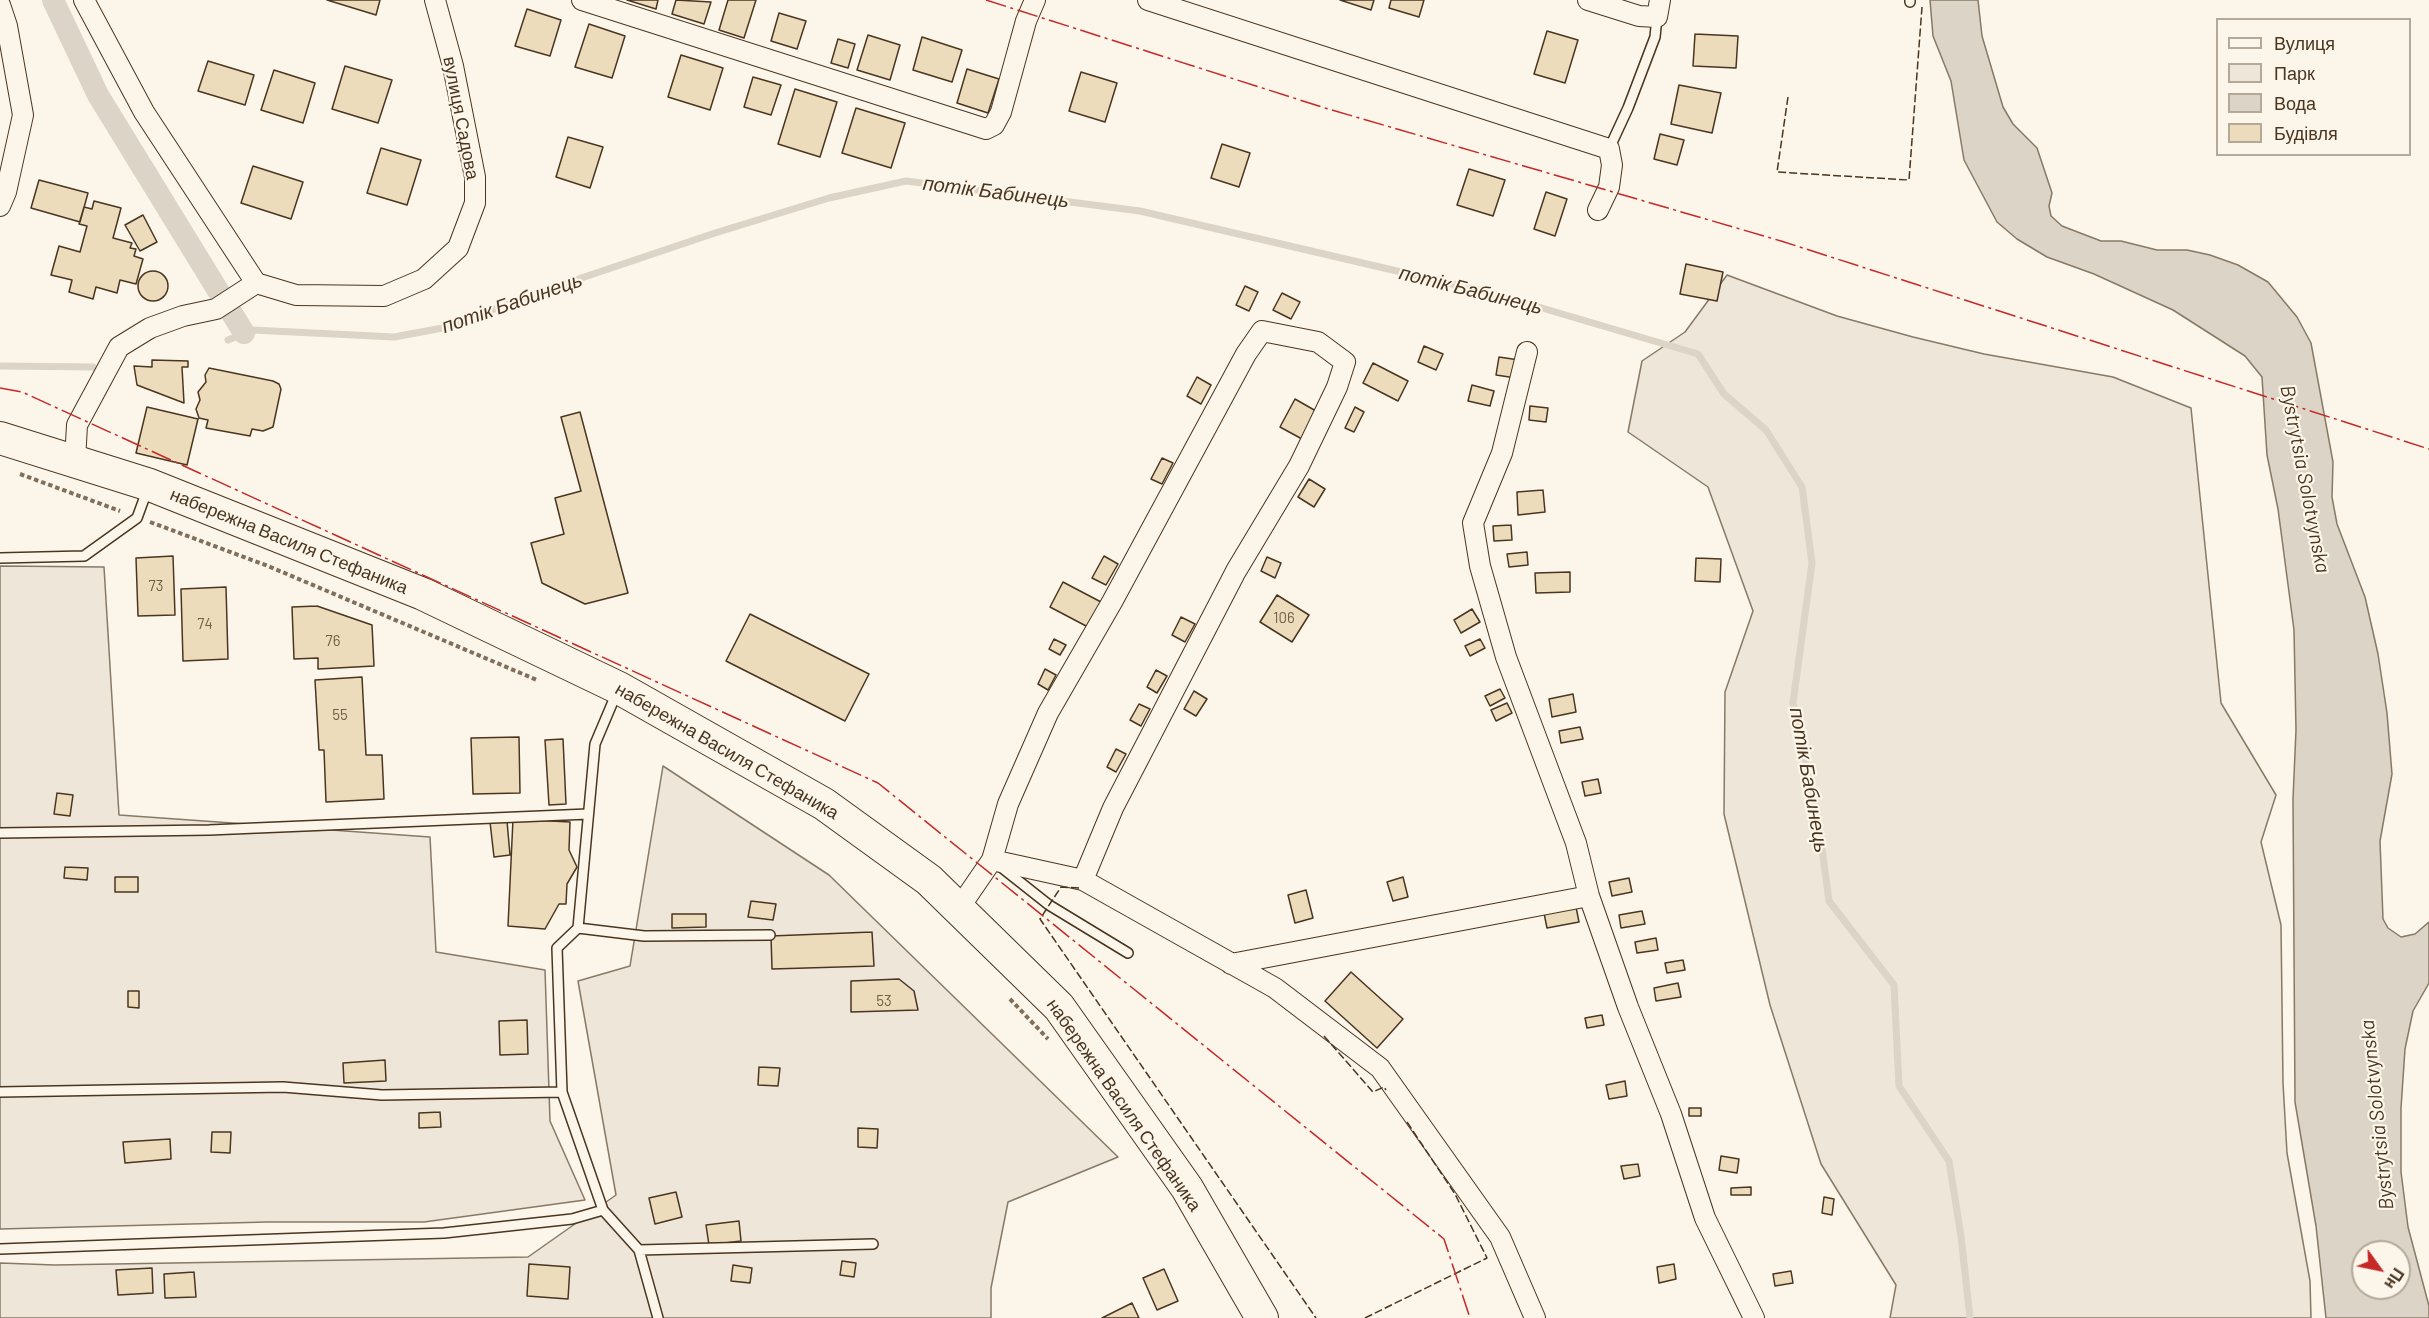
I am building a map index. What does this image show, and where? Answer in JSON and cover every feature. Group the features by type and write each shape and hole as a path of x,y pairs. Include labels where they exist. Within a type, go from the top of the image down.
{"main road":[{"name":"набережна Василя Стефаника","path":"0,438 150,485 423,594 619,688 824,804 929,880 1059,1007 1186,1188 1262,1318"}],"street":[{"path":"75,461 77,425 119,347 150,328 183,316 216,309 248,288 144,112 84,0"},
{"name":"вулиця Садова","path":"248,288 296,295 384,296 424,279 458,248 475,203 475,177 453,66 435,0"},
{"path":"582,0 986,129 994,125 1001,112 1026,21 1035,0"},
{"path":"1148,0 1609,148 1612,165 1609,187 1598,210"},
{"path":"1588,0 1639,16 1659,8"},
{"path":"0,5 23,115 6,192 0,206"},
{"path":"959,908 993,860 1008,804 1048,713 1112,602 1246,354 1262,332 1318,342 1345,362 1337,387 1299,466 1236,571 1113,808 1083,880"},
{"path":"1527,352 1502,453 1473,523 1480,566 1506,657 1576,843 1589,896 1628,1007 1671,1114 1705,1218 1754,1318"},
{"path":"993,860 1083,880 1275,988 1380,1068 1500,1237 1535,1318"},
{"path":"1231,964 1589,896"}],"lane":[{"path":"1609,148 1628,108 1655,37 1659,8"},
{"path":"0,558 84,556 137,518 150,485"},
{"path":"619,688 595,744 578,928 557,948 562,1092 603,1210 639,1250 658,1318"},
{"path":"0,833 210,830 588,813"},
{"path":"993,860 1049,905 1128,953"},
{"path":"578,928 644,936 770,935"},
{"path":"0,1092 283,1087 382,1095 562,1092"},
{"path":"0,1249 444,1233 572,1219 603,1210"},
{"path":"639,1250 873,1244"}],"path":[{"path":"10,471 268,566 543,683"},
{"path":"1003,992 1050,1042"}],"green space":[{"path":"1727,275 1837,316 1984,354 2113,377 2191,408 2221,703 2276,795 2261,842 2281,925 2283,1083 2287,1153 2310,1281 2311,1318 1890,1318 1896,1285 1821,1164 1770,1005 1724,814 1725,692 1753,611 1708,487 1628,432 1642,361 1685,332"},
{"path":"0,566 104,567 119,815 430,837 436,952 545,970 550,1121 585,1200 424,1222 267,1222 0,1229"},
{"path":"663,766 829,875 1118,1157 1008,1202 991,1288 991,1318 0,1318 0,1263 55,1265 528,1257 616,1195 578,981 630,966"}],"water":[{"name":"Bystrytsia Solotvynska","path":"1930,0 1978,0 1982,36 2003,107 2013,124 2037,148 2052,193 2049,206 2051,216 2062,226 2101,241 2121,241 2157,250 2187,250 2238,265 2268,282 2297,317 2311,343 2333,462 2332,497 2337,524 2365,597 2378,654 2387,713 2392,774 2380,841 2383,919 2388,928 2401,937 2415,934 2429,922 2429,983 2413,1011 2405,1049 2401,1108 2401,1172 2408,1227 2429,1306 2429,1318 2326,1318 2316,1226 2295,1102 2294,630 2278,509 2267,455 2262,377 2245,356 2173,310 2094,274 2047,257 2017,239 1997,222 1964,160 1951,81 1933,36"}],"building":[{"path":"327,0 380,0 376,15"},
{"path":"627,0 658,0 656,9"},
{"path":"676,0 711,2 704,24 672,14"},
{"path":"728,0 756,0 744,38 719,30"},
{"path":"1340,0 1374,0 1371,10"},
{"path":"1391,0 1424,0 1419,17 1389,8"},
{"path":"527,9 561,20 550,56 515,46"},
{"path":"779,13 806,21 797,49 771,41"},
{"path":"589,24 625,36 612,78 575,67"},
{"path":"1547,31 1578,40 1565,83 1534,74"},
{"path":"1695,34 1738,36 1736,68 1693,66"},
{"path":"868,35 900,45 890,80 857,70"},
{"path":"922,37 962,50 952,82 913,70"},
{"path":"838,39 855,44 848,68 831,63"},
{"path":"681,55 723,68 710,110 668,97"},
{"path":"208,61 254,75 245,105 198,91"},
{"path":"345,66 392,80 378,123 332,109"},
{"path":"967,69 999,79 988,113 957,103"},
{"path":"274,70 315,83 303,123 261,110"},
{"path":"1081,72 1117,83 1105,122 1069,111"},
{"path":"753,77 781,85 771,115 744,107"},
{"path":"1679,85 1721,93 1712,133 1671,124"},
{"path":"795,89 837,102 820,157 778,144"},
{"path":"856,108 905,123 891,168 842,153"},
{"path":"1660,134 1684,140 1677,165 1654,159"},
{"path":"568,137 603,147 590,188 556,177"},
{"path":"1222,144 1250,153 1239,187 1211,178"},
{"path":"381,148 421,160 407,205 367,193"},
{"path":"253,166 303,182 291,219 241,203"},
{"path":"1469,169 1505,180 1493,216 1457,205"},
{"path":"39,180 88,193 80,222 31,208"},
{"path":"1546,192 1567,199 1555,236 1534,229"},
{"path":"94,201 121,208 113,238 132,243 130,248 136,249 134,256 143,259 136,284 120,280 117,293 96,287 93,299 69,292 72,280 51,275 59,246 80,252 87,226 79,224 84,207 92,209"},
{"path":"143,215 157,242 140,251 125,225"},
{"path":"1686,264 1723,272 1717,301 1680,294"},
{"path":"153,271 164,275 168,286 164,297 153,301 142,297 138,286 142,275"},
{"path":"1245,286 1258,292 1249,311 1236,305"},
{"path":"1282,293 1300,302 1291,319 1273,310"},
{"path":"1424,346 1443,354 1436,370 1418,362"},
{"path":"1499,357 1519,360 1516,378 1496,375"},
{"path":"152,360 188,361 188,367 182,367 184,403 137,385 134,366 152,367"},
{"path":"1373,363 1408,381 1398,401 1363,383"},
{"path":"209,368 279,384 281,389 273,427 263,431 252,429 250,436 206,428 208,420 199,418 196,409 200,400 198,392 206,382 205,375"},
{"path":"1197,377 1211,385 1201,404 1187,396"},
{"path":"1472,385 1494,391 1490,406 1468,401"},
{"path":"1295,399 1316,411 1302,439 1280,427"},
{"path":"1530,406 1548,408 1546,422 1529,420"},
{"path":"147,407 198,419 187,465 136,453"},
{"path":"1355,407 1364,412 1354,432 1345,428"},
{"path":"580,412 628,593 585,604 542,583 531,543 564,534 555,498 581,491 561,417"},
{"path":"1162,458 1173,463 1162,484 1151,479"},
{"path":"1309,479 1325,489 1314,507 1298,497"},
{"path":"1543,490 1545,512 1518,515 1517,492"},
{"path":"1511,525 1512,540 1494,541 1493,526"},
{"path":"1527,552 1528,565 1509,567 1507,554"},
{"path":"173,556 175,615 138,616 136,558"},
{"path":"1104,556 1118,564 1106,585 1092,578"},
{"path":"1267,557 1281,563 1275,578 1261,571"},
{"path":"1696,558 1721,559 1720,582 1695,581"},
{"path":"1570,572 1570,592 1536,593 1535,573"},
{"path":"1063,582 1101,602 1088,627 1050,607"},
{"path":"226,587 228,659 183,661 181,589"},
{"path":"1277,595 1309,615 1292,642 1260,622"},
{"path":"317,606 372,625 374,666 318,669 318,658 294,659 292,607"},
{"path":"1472,609 1480,622 1461,633 1454,620"},
{"path":"750,614 869,674 845,721 726,661"},
{"path":"1181,617 1195,624 1185,642 1172,635"},
{"path":"1054,639 1066,645 1060,655 1049,649"},
{"path":"1480,639 1485,648 1470,656 1465,646"},
{"path":"1045,669 1056,675 1048,690 1038,684"},
{"path":"1156,670 1167,676 1157,693 1147,687"},
{"path":"362,677 366,755 382,755 384,799 326,802 324,750 319,750 315,680"},
{"path":"1500,689 1505,698 1490,706 1485,696"},
{"path":"1194,691 1207,699 1196,716 1184,709"},
{"path":"1573,694 1576,712 1552,717 1549,699"},
{"path":"1507,703 1512,713 1496,721 1491,710"},
{"path":"1139,704 1150,709 1141,726 1130,720"},
{"path":"1580,727 1583,739 1561,743 1559,731"},
{"path":"519,737 520,793 473,794 471,738"},
{"path":"563,739 566,804 549,805 545,740"},
{"path":"1116,749 1126,754 1116,772 1107,767"},
{"path":"1598,779 1601,793 1585,796 1582,782"},
{"path":"57,793 73,795 70,816 54,814"},
{"path":"513,819 570,822 569,850 577,867 567,884 566,904 559,904 545,929 508,926"},
{"path":"507,821 510,855 494,857 490,822"},
{"path":"65,867 88,868 87,880 64,878"},
{"path":"115,877 138,877 138,892 115,892"},
{"path":"1403,877 1408,897 1393,901 1387,882"},
{"path":"1629,878 1632,892 1612,896 1609,882"},
{"path":"1306,890 1313,918 1295,923 1288,895"},
{"path":"751,901 776,904 773,920 748,917"},
{"path":"1576,907 1579,922 1547,928 1544,913"},
{"path":"1642,911 1645,924 1621,928 1619,915"},
{"path":"672,914 706,914 706,927 672,928"},
{"path":"872,932 874,966 772,969 771,936"},
{"path":"1656,938 1658,950 1637,953 1635,942"},
{"path":"1683,960 1685,970 1667,973 1665,963"},
{"path":"1351,972 1403,1019 1377,1048 1325,1001"},
{"path":"899,979 914,991 918,1010 851,1012 851,981"},
{"path":"1678,983 1681,997 1656,1001 1654,988"},
{"path":"128,991 139,991 139,1008 128,1007"},
{"path":"1602,1015 1604,1025 1587,1028 1585,1018"},
{"path":"527,1020 528,1054 500,1055 499,1021"},
{"path":"385,1060 386,1081 344,1083 343,1063"},
{"path":"759,1067 780,1068 778,1086 758,1085"},
{"path":"1625,1081 1627,1096 1609,1099 1606,1085"},
{"path":"1689,1108 1701,1108 1701,1116 1689,1116"},
{"path":"440,1112 441,1127 419,1128 419,1113"},
{"path":"858,1128 878,1129 877,1148 858,1147"},
{"path":"212,1132 231,1132 230,1153 211,1152"},
{"path":"170,1139 171,1159 125,1163 123,1142"},
{"path":"1721,1156 1739,1159 1737,1173 1719,1170"},
{"path":"1638,1164 1640,1176 1624,1179 1621,1166"},
{"path":"1751,1187 1751,1195 1731,1195 1731,1188"},
{"path":"676,1192 682,1217 655,1224 649,1198"},
{"path":"1824,1197 1834,1199 1832,1215 1822,1213"},
{"path":"739,1221 741,1241 709,1245 706,1225"},
{"path":"842,1261 856,1263 854,1277 840,1275"},
{"path":"529,1264 570,1267 568,1299 527,1296"},
{"path":"1674,1264 1676,1279 1659,1283 1657,1267"},
{"path":"733,1265 752,1268 750,1283 731,1281"},
{"path":"152,1268 153,1293 118,1295 116,1270"},
{"path":"1164,1269 1178,1301 1157,1310 1143,1278"},
{"path":"1791,1271 1793,1283 1775,1286 1773,1274"},
{"path":"194,1272 196,1297 165,1298 164,1274"},
{"path":"1132,1303 1139,1318 1102,1318"}],"waterway":[{"path":"53,0 98,95 244,333"},
{"name":"потік Бабинець","path":"228,340 252,330 394,337 448,327 525,297 715,233 829,198 906,181 1140,211 1491,293 1698,354 1724,394 1766,430 1802,487 1812,563 1793,703 1817,811 1829,901 1894,985 1899,1086 1949,1161 1961,1236 1970,1318"},
{"name":"потік Бабинець","path":"0,366 93,367"}],"fence":[{"path":"1788,97 1777,172 1909,180 1922,7"},
{"path":"1079,888 1061,887 1040,919 1316,1318"},
{"path":"1324,1036 1373,1092 1384,1087 1386,1090"},
{"path":"1365,1318 1487,1258 1455,1194 1407,1122"}],"power":[{"path":"986,0 1325,108 1781,241 2429,449"},
{"path":"0,388 22,392 878,783 1444,1239 1470,1318"}]}
